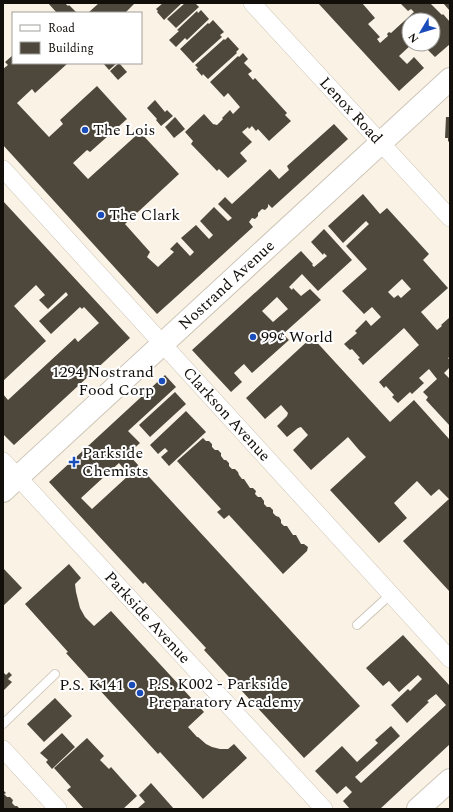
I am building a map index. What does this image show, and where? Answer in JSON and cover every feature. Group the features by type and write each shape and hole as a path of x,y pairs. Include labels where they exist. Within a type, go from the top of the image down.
{"main road":[{"name":"Nostrand Avenue","path":"11,484 450,79"},
{"path":"418,809 450,780"}],"street":[{"name":"Lenox Road","path":"252,3 450,218"},
{"name":"Clarkson Avenue","path":"3,170 450,659"},
{"name":"Parkside Avenue","path":"3,461 11,484 324,809"},
{"path":"3,749 58,809"}],"lane":[{"path":"357,625 391,594"},
{"path":"3,724 55,674"}],"building":[{"path":"48,3 65,3 76,12 56,12"},
{"path":"99,3 135,3 126,12 89,12"},
{"path":"163,3 182,3 164,20 156,9"},
{"path":"185,3 195,3 199,7 176,28 167,19"},
{"path":"318,3 362,3 375,18 368,24 380,37 377,39 380,43 388,36 387,34 389,32 391,33 401,24 401,52 403,52 399,56 407,64 414,57 424,68 399,91"},
{"path":"400,3 430,3 439,12 414,12 411,9 408,11"},
{"path":"443,3 450,3 450,11"},
{"path":"201,10 209,19 187,40 185,38 176,47 169,40 197,11 198,13"},
{"path":"441,14 443,14 450,22 450,44 441,52"},
{"path":"213,20 224,32 220,35 222,37 193,63 180,49"},
{"path":"228,37 239,49 236,52 237,53 208,79 203,74 202,76 196,69 198,68 195,65"},
{"path":"430,52 441,52 435,57"},
{"path":"243,53 248,59 244,63 252,71 248,74 253,80 255,78 287,113 285,115 291,121 269,141 258,129 256,131 252,126 249,129 248,127 242,132 252,142 240,153 247,161 228,178 219,169 217,171 191,144 193,141 185,132 204,114 213,124 217,125 230,110 233,114 240,107 228,93 224,97 210,82"},
{"path":"12,56 12,64 67,64 35,93 32,89 17,103 49,137 63,124 60,120 97,86 127,119 90,152 87,150 73,163 88,179 140,132 179,174 125,224 150,252 147,257 158,267 174,252 170,249 177,242 190,256 194,252 181,238 196,225 209,239 213,235 200,221 214,207 228,221 232,218 218,204 225,197 232,204 270,169 279,179 289,170 287,166 334,124 348,139 272,208 268,204 268,207 265,210 262,209 255,219 252,218 249,222 253,227 157,314 3,145 3,69 8,65 5,62"},
{"path":"104,64 116,64 109,70"},
{"path":"120,64 127,72 118,80 110,71"},
{"path":"155,100 165,112 167,110 173,116 161,126 147,108"},
{"path":"175,117 185,129 174,138 165,127"},
{"path":"446,117 450,117 450,143 448,138 445,138"},
{"path":"363,194 380,214 387,208 429,254 423,260 448,288 421,312 437,330 450,317 450,357 448,358 450,360 450,367 444,373 449,378 450,377 450,426 426,400 428,397 423,392 437,379 429,369 419,378 424,383 412,394 410,392 398,403 392,397 394,395 386,386 384,388 379,382 419,345 404,328 363,365 358,359 360,358 352,349 350,350 344,344 357,333 355,331 366,320 371,326 381,317 372,307 364,314 342,291 367,269 346,246 369,224 366,221 343,243 328,226","holes":["402,279 411,289 401,298 398,295 394,298 388,292"]},
{"path":"3,201 130,338 14,445 3,434 3,394 8,400 75,338 78,342 99,323 84,307 82,309 80,307 51,334 39,321 68,295 66,292 48,309 39,300 45,295 36,285 14,306 46,341 3,381"},
{"path":"324,229 352,260 318,291 302,274 289,287 292,290 293,288 301,296 310,289 321,300 283,334 289,340 252,373 244,364 234,373 242,382 231,392 192,350 301,251 314,267 327,256 324,253 323,255 311,242","holes":["277,297 288,309 273,322 262,311"]},
{"path":"312,337 390,422 414,400 450,440 450,592 403,541 449,499 439,489 431,496 417,481 394,503 407,518 379,543 330,490 366,457 348,437 311,470 293,450 308,435 301,427 287,437 277,426 288,413 281,405 265,419 246,398"},
{"path":"165,375 176,387 128,431 140,443 128,454 360,706 304,758 204,650 206,648 145,582 143,584 49,482","holes":["119,463 129,475 92,509 81,498"]},
{"path":"175,392 186,404 150,437 139,425"},
{"path":"186,411 206,432 169,466 161,457 168,451 165,448 158,454 150,445"},
{"path":"203,438 212,444 212,447 215,450 218,450 221,453 224,460 229,463 229,466 238,472 250,488 253,488 256,491 255,494 258,497 261,497 264,504 273,510 273,513 281,520 281,523 284,526 287,526 293,535 296,535 301,544 308,547 307,551 283,574 229,515 224,519 217,512 221,509 177,461"},
{"path":"69,564 81,578 75,584 80,608 85,617 94,626 111,611 204,712 188,727 197,737 206,744 220,749 228,749 234,744 247,758 203,799 160,752 158,754 66,653 68,652 25,604"},
{"path":"3,568 22,588 3,606"},
{"path":"403,635 450,686 450,744 380,809 350,809 343,801 352,792 346,786 337,794 315,771 342,746 357,762 378,743 375,740 391,726 400,736 355,777 361,783 446,705 436,694 427,701 429,702 407,723 391,705 408,689 410,691 422,679 418,675 399,692 389,681 383,686 366,668"},
{"path":"9,672 12,675 8,679 12,682 3,691 3,673 6,675"},
{"path":"55,698 72,716 44,742 27,724"},
{"path":"62,733 75,747 52,769 46,762 48,760 40,753"},
{"path":"87,738 104,756 100,760 109,769 111,767 137,796 123,809 84,809 67,790 71,787 54,768"},
{"path":"151,783 174,809 137,809 145,802 139,795"},
{"path":"3,790 7,797 10,797 13,800 12,803 20,809 3,809"}],"place":[{"name":"The Lois","path":"85,130"},
{"name":"The Clark","path":"101,215"},
{"name":"99¢ World","path":"253,337"},
{"name":"1294 Nostrand Food Corp","path":"162,381"},
{"name":"Parkside Chemists","path":"74,462"},
{"name":"P.S. K141","path":"132,685"},
{"name":"P.S. K002 - Parkside Preparatory Academy","path":"140,693"}]}
